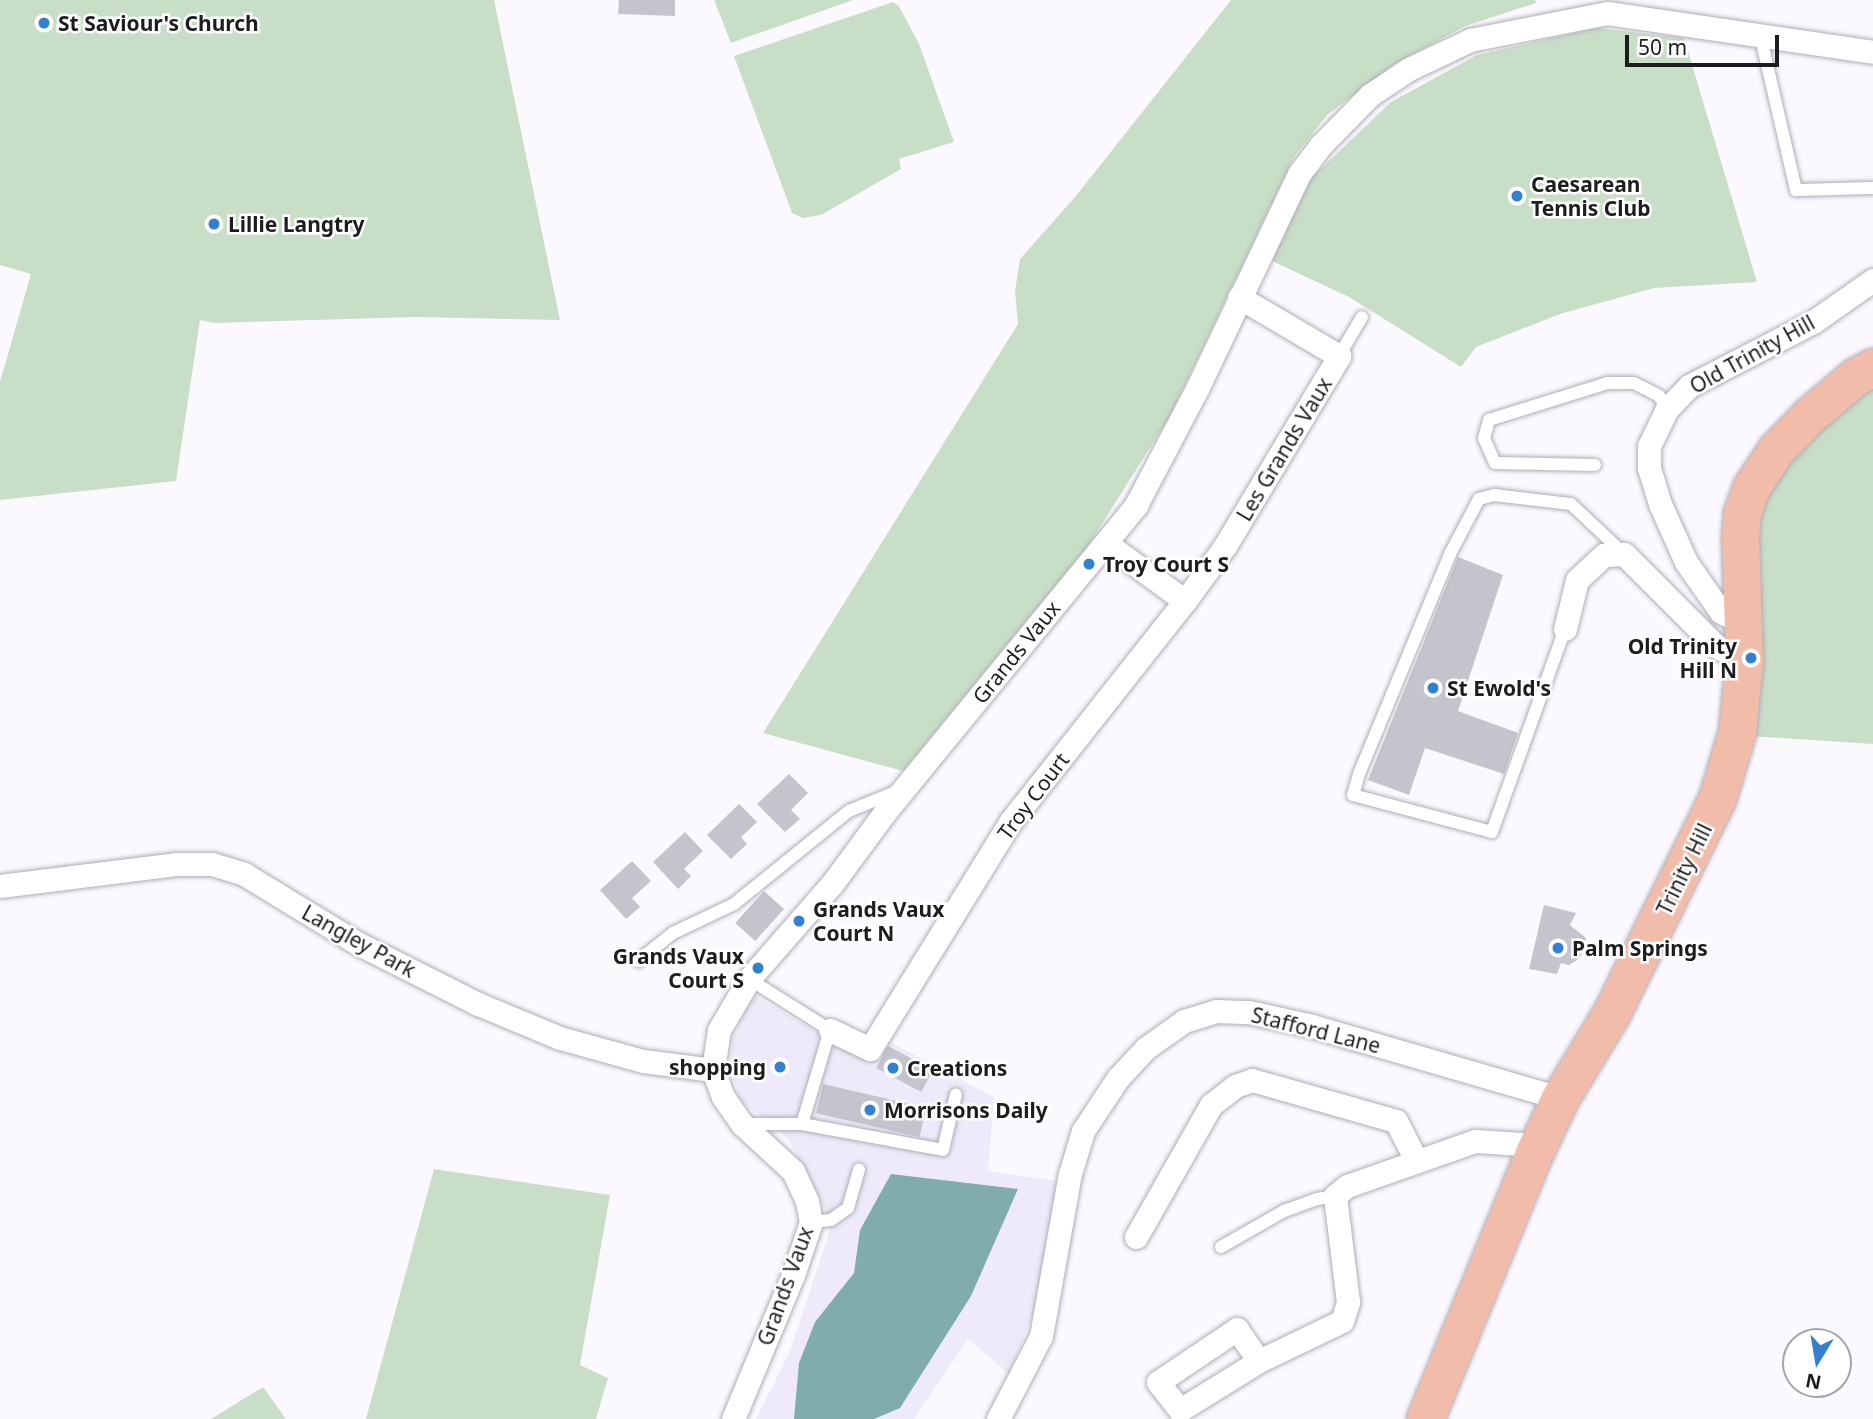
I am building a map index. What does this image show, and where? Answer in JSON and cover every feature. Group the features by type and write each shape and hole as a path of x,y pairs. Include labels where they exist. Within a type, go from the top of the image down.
{"main road":[{"name":"Trinity Hill","path":"1425,1419 1536,1149 1560,1098 1612,1012 1717,799 1737,732 1744,661 1740,537 1742,513 1751,488 1776,450 1810,415 1855,377 1873,367"}],"street":[{"name":"Grands Vaux","path":"733,1419 793,1275 811,1222 807,1201 793,1171 742,1124 723,1097 713,1070 719,1030 749,979 832,884 904,788 1107,544 1136,505 1167,449 1298,174 1345,118 1370,95 1409,69 1470,40 1610,6 1873,52"},
{"name":"Old Trinity Hill","path":"1744,623 1721,612 1686,562 1660,503 1649,468 1649,446 1667,409 1689,386 1813,322 1873,280"},
{"name":"Les Grands Vaux","path":"1185,601 1225,546 1339,356 1239,297"},
{"path":"1107,544 1185,601"},
{"path":"1564,629 1577,580 1604,555 1624,554 1716,646 1744,661"},
{"name":"Troy Court","path":"830,1030 870,1049 1011,821 1185,601"},
{"name":"Langley Park","path":"0,886 125,869 212,864 244,874 357,943 453,992 560,1038 643,1061 713,1070"},
{"name":"Stafford Lane","path":"998,1419 1041,1336 1070,1174 1083,1131 1118,1078 1146,1048 1184,1021 1216,1011 1249,1012 1311,1026 1560,1098"},
{"path":"1136,1237 1211,1105 1235,1086 1252,1080 1396,1121 1416,1160"},
{"path":"1259,1361 1342,1321 1348,1302 1335,1196 1347,1186 1475,1141 1522,1144 1536,1149"}],"lane":[{"path":"1760,33 1796,190 1873,188"},
{"path":"1339,356 1362,317"},
{"path":"1595,465 1495,463 1484,438 1489,420 1608,383 1634,383 1659,396 1667,409"},
{"path":"1564,629 1492,832 1353,795 1359,774 1450,555 1479,499 1494,495 1571,504 1624,554"},
{"path":"638,961 673,933 734,904 849,811 904,788"},
{"path":"749,979 830,1030 802,1124"},
{"path":"742,1124 802,1124 943,1150 956,1094"},
{"path":"811,1222 831,1220 848,1208 859,1170"},
{"path":"1220,1247 1284,1211 1317,1199 1335,1196"}],"shaded area":[{"path":"753,994 850,1052 884,1039 994,1097 988,1171 1057,1181 1039,1298 1009,1374 968,1339 914,1419 756,1419 790,1351 831,1220 788,1139 741,1101 730,1068 733,1038"}],"green space":[{"path":"0,0 494,0 560,320 415,317 215,323 200,320 176,481 0,500 0,382 31,274 0,265"},
{"path":"714,0 853,0 731,43"},
{"path":"1231,0 1535,0 1536,3 1465,26 1393,65 1327,115 1294,157 1170,416 1088,546 903,771 763,733 1018,324 1015,291 1020,259 1075,197"},
{"path":"893,2 899,6 919,44 954,142 899,159 901,169 821,215 803,218 792,213 734,56"},
{"name":"Caesarean Tennis Club","path":"1597,28 1684,38 1757,282 1654,288 1560,314 1476,347 1461,367 1349,297 1272,261 1310,179 1391,102 1477,55"},
{"path":"1873,378 1873,744 1749,736 1751,547 1764,484"},
{"path":"434,1169 610,1195 580,1365 608,1378 596,1419 366,1419"},
{"path":"263,1387 286,1419 211,1419"}],"water":[{"path":"891,1174 1018,1189 971,1296 900,1408 874,1419 794,1419 799,1363 815,1322 854,1273 860,1230"}],"building":[{"path":"619,0 675,0 675,16 618,14"},
{"name":"St Ewold's","path":"1458,557 1503,575 1458,711 1518,733 1504,774 1425,748 1409,795 1368,780"},
{"path":"789,774 808,793 791,810 800,819 785,832 757,804"},
{"path":"739,804 757,822 741,837 747,844 731,859 707,835"},
{"path":"685,832 703,851 684,869 691,876 678,889 653,862"},
{"path":"632,861 651,881 632,898 640,907 626,919 600,890"},
{"path":"764,891 784,909 755,941 735,923"},
{"name":"Palm Springs","path":"1544,905 1576,913 1570,925 1586,938 1580,958 1569,965 1561,963 1557,974 1529,969"},
{"path":"888,1046 933,1070 921,1092 876,1068"},
{"name":"Morrisons Daily","path":"823,1084 926,1108 920,1137 816,1113"}],"place":[{"name":"St Saviour's Church","path":"44,23"},
{"name":"Caesarean Tennis Club","path":"1517,196"},
{"name":"Lillie Langtry","path":"214,224"},
{"name":"Troy Court S","path":"1089,564"},
{"name":"Old Trinity Hill N","path":"1751,658"},
{"name":"St Ewold's","path":"1433,688"},
{"name":"Grands Vaux Court N","path":"799,921"},
{"name":"Palm Springs","path":"1558,948"},
{"name":"Grands Vaux Court S","path":"758,968"},
{"name":"shopping","path":"780,1067"},
{"name":"Creations","path":"893,1068"},
{"name":"Morrisons Daily","path":"870,1110"}]}
